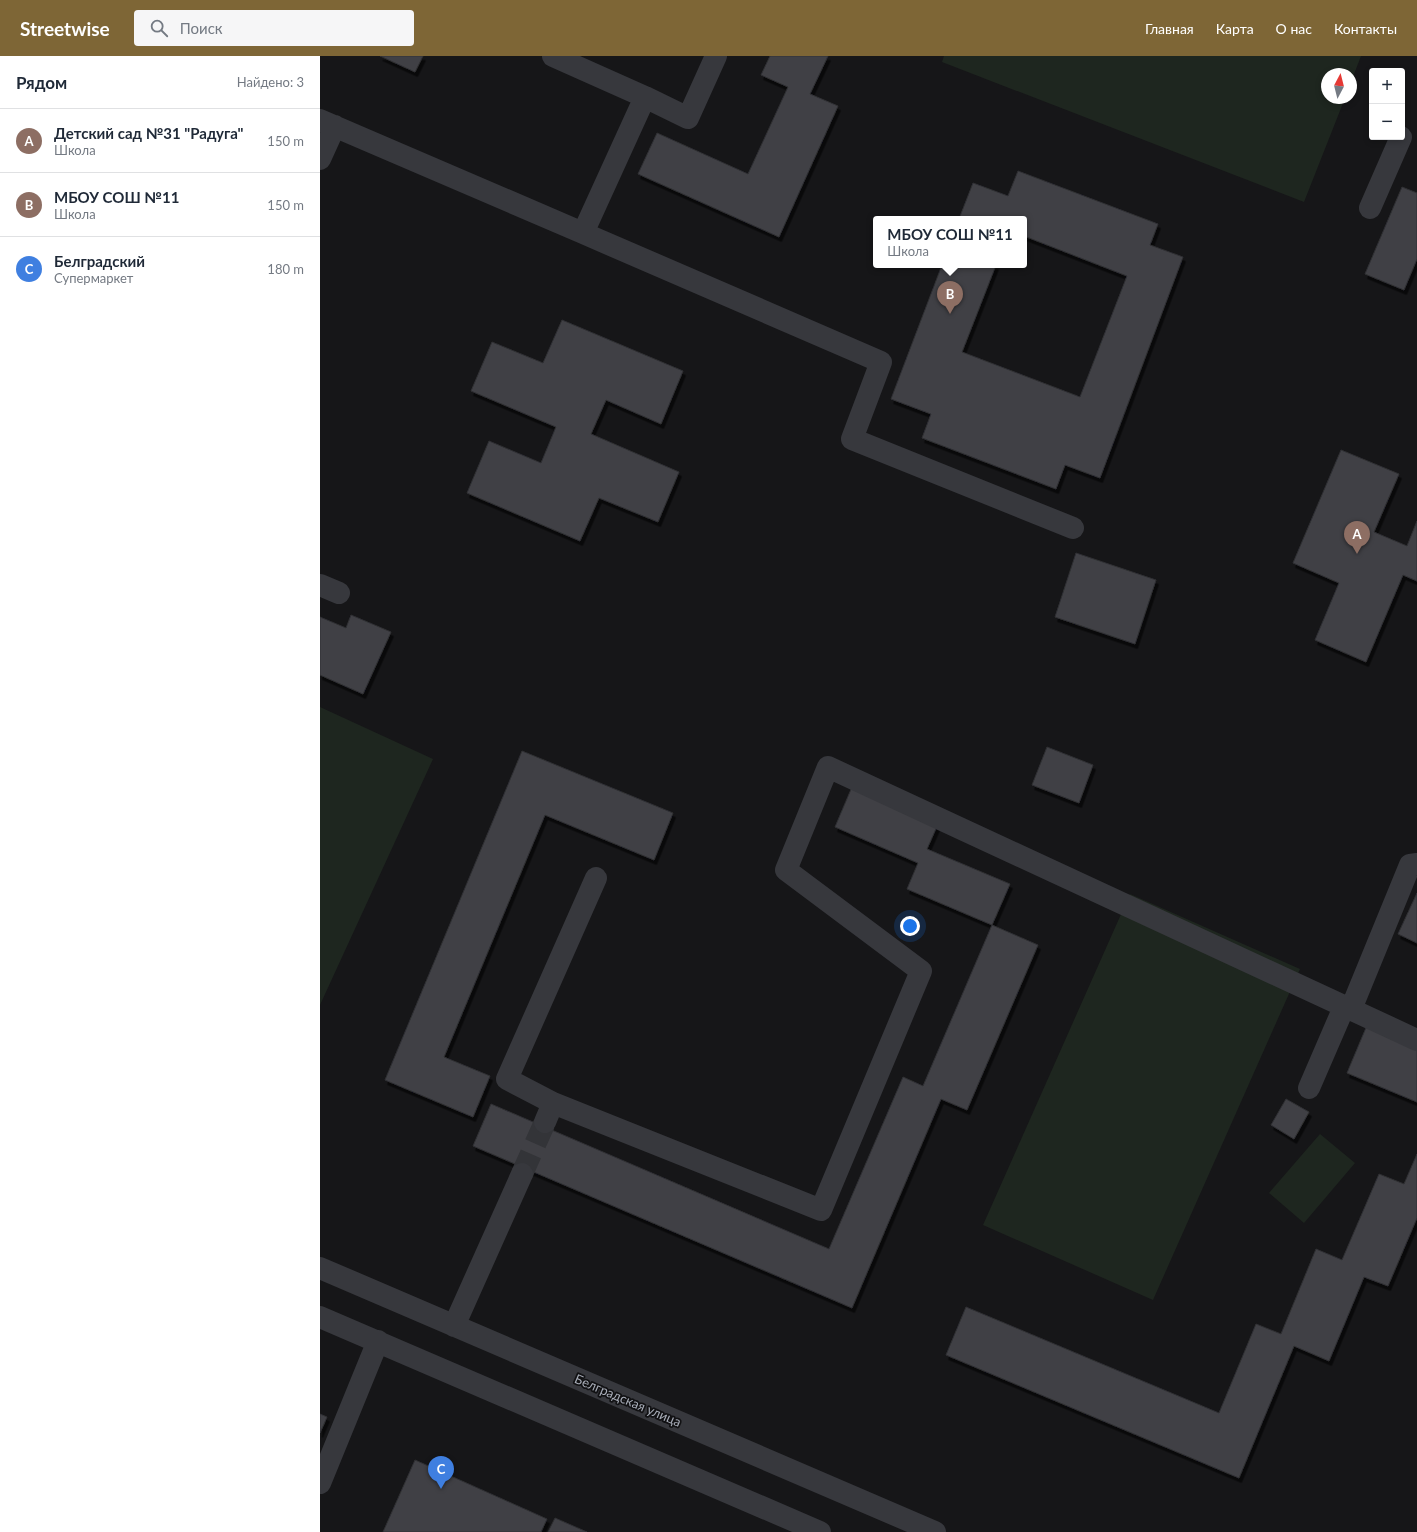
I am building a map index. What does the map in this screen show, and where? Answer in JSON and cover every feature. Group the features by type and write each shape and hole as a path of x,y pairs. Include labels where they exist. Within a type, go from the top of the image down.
{"street":[{"path":"553,56 688,118 716,56"},
{"path":"583,233 645,97"},
{"path":"320,159 328,123 881,362 852,439 1073,528"},
{"path":"1405,135 1417,138"},
{"path":"1370,208 1400,140"},
{"path":"596,878 508,1079 549,1112 821,1210 921,971 786,870 828,766 1417,1040"},
{"path":"1309,1088 1348,1008 1410,865 1417,864"},
{"path":"454,1326 522,1174"},
{"name":"Белградская улица","path":"320,1268 935,1532"},
{"path":"320,1317 818,1532"},
{"path":"320,1483 378,1341"}],"shaded area":[{"path":"944,56 1361,56 1356,68 1321,68 1321,104 1343,104 1304,202 942,62"},
{"path":"320,707 433,759 320,1005"},
{"path":"1130,894 1300,969 1153,1300 983,1225"},
{"path":"1320,1134 1355,1163 1304,1223 1269,1193"}],"building":[{"path":"380,56 423,56 415,72"},
{"path":"770,56 828,56 810,94 838,106 779,237 638,174 657,133 748,174 788,87 761,75"},
{"path":"1018,171 1158,224 1150,245 1183,257 1100,478 1065,465 1056,489 922,438 931,414 891,399 941,268 995,268 962,352 1080,397 1127,276 1027,237 1027,216 960,216 973,183 1008,196"},
{"path":"1402,187 1417,193 1417,259 1404,290 1365,274"},
{"path":"562,320 683,371 661,424 606,400 591,434 679,472 658,522 599,498 580,541 467,493 489,441 541,463 556,427 471,391 492,342 543,363"},
{"path":"1341,450 1399,474 1374,532 1407,546 1417,521 1417,581 1403,575 1366,662 1315,640 1339,583 1293,563"},
{"path":"1076,553 1156,580 1135,644 1055,617"},
{"path":"351,615 391,632 363,694 320,675 320,617 346,628"},
{"path":"1047,747 1093,765 1079,803 1032,785"},
{"path":"522,751 673,813 654,860 545,815 444,1057 490,1076 473,1117 385,1080"},
{"path":"852,787 938,824 927,849 1010,884 992,925 907,889 918,863 835,827"},
{"path":"1417,893 1417,943 1398,934"},
{"path":"992,925 1038,945 967,1110 941,1099 852,1308 473,1146 491,1104 829,1249 903,1077 923,1086"},
{"path":"1368,1023 1417,1044 1417,1102 1347,1073"},
{"path":"1286,1099 1309,1112 1294,1139 1271,1125"},
{"path":"1417,1154 1417,1218 1388,1286 1364,1277 1329,1361 1294,1346 1239,1478 946,1355 966,1307 1219,1413 1256,1324 1281,1334 1316,1249 1342,1260 1379,1174 1404,1184"},
{"path":"320,1414 327,1417 320,1433"},
{"path":"415,1460 547,1519 541,1532 383,1532"},
{"path":"555,1518 587,1532 548,1532"}],"tunnel":[{"path":"522,1174 545,1122"}],"place":[{"name":"МБОУ СОШ №11","path":"950,314"},
{"name":"Детский сад №31 \"Радуга\"","path":"1357,554"},
{"name":"Белградский","path":"441,1489"}]}
